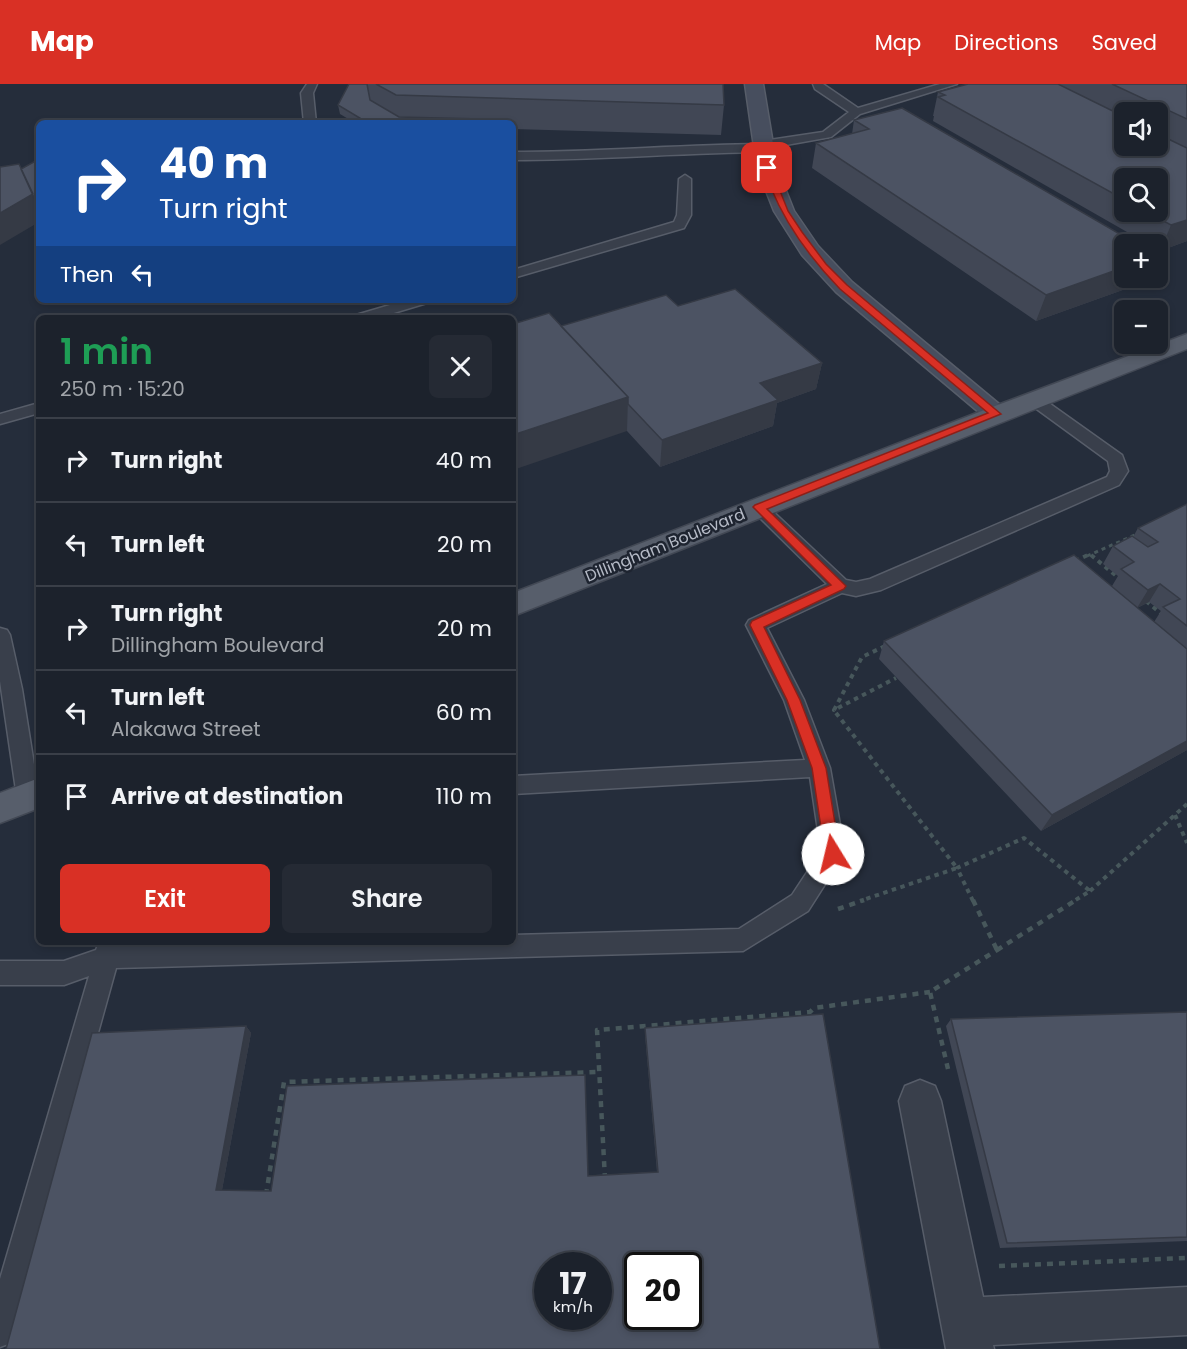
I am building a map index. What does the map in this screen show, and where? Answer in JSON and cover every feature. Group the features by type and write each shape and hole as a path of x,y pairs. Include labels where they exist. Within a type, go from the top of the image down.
{"main road":[{"path":"754,84 767,168 784,211 798,233 823,266 844,287 996,414"},
{"name":"Dillingham Boulevard","path":"516,604 1033,399 1187,341"}],"street":[{"path":"934,1087 967,1335 1187,1311"}],"lane":[{"path":"310,120 308,93 312,84"},
{"path":"818,84 819,87 856,112"},
{"path":"516,156 546,157 682,148 763,147 827,135 856,112 952,84"},
{"path":"516,273 674,228 683,220 685,179"},
{"path":"371,315 412,303"},
{"path":"759,507 840,586 856,589 874,585 1113,480 1119,471 1116,459 1033,399"},
{"path":"0,419 36,409"},
{"path":"516,944 743,940 800,903 833,854 819,768 794,700 756,625 840,586"},
{"path":"0,635 12,689 22,800"},
{"path":"516,785 819,768"},
{"path":"0,974 64,973 110,950 426,945"},
{"path":"0,1332 110,950"}],"path":[{"path":"1069,564 1144,531"},
{"path":"1091,554 1126,584"},
{"path":"1143,598 1170,620"},
{"path":"834,710 862,657 894,642"},
{"path":"834,710 896,678"},
{"path":"834,710 957,868 998,950"},
{"path":"605,1180 597,1030 810,1012 814,1008 930,992 1090,891 1187,804"},
{"path":"1175,815 1187,843"},
{"path":"835,910 957,868 1024,838 1090,891"},
{"path":"930,992 938,1027 934,1087"},
{"path":"938,1027 946,1026"},
{"path":"266,1196 284,1083 598,1072"},
{"path":"993,1266 1187,1258"}],"building":[{"path":"349,84 367,84 370,100 399,117 480,119 363,120 338,105"},
{"path":"376,84 723,84 724,105 396,95"},
{"path":"968,84 1058,84 1114,112 1114,156 1168,156 1168,139 1187,148 1187,220 1171,225 1165,222 1168,222 1168,168 1114,168 1114,194 938,97 945,95 938,92"},
{"path":"1112,84 1187,84 1187,119 1168,110 1168,102 1151,102"},
{"path":"902,108 1120,234 1114,234 1114,271 1046,295 816,143 869,129 854,120"},
{"path":"36,161 36,202 21,169"},
{"path":"19,164 33,194 0,213 0,167"},
{"path":"735,289 822,363 760,383 778,400 662,440 628,404 628,397 561,326 666,295 678,306"},
{"path":"549,313 628,397 516,434 516,323"},
{"path":"1187,504 1187,626 1163,607 1180,599 1160,584 1148,590 1121,569 1134,562 1113,546 1132,536 1148,547 1158,542 1138,528"},
{"path":"1074,555 1187,649 1187,741 1052,815 884,641"},
{"path":"1187,1012 1187,1237 1007,1243 951,1019"},
{"path":"823,1014 880,1349 6,1349 92,1033 246,1026 216,1190 271,1191 287,1086 585,1075 588,1176 658,1172 645,1028"}],"route":[{"path":"767,168 784,211 823,266 844,287 996,414 759,507 840,586 756,625 794,700 819,768 833,854"}]}
